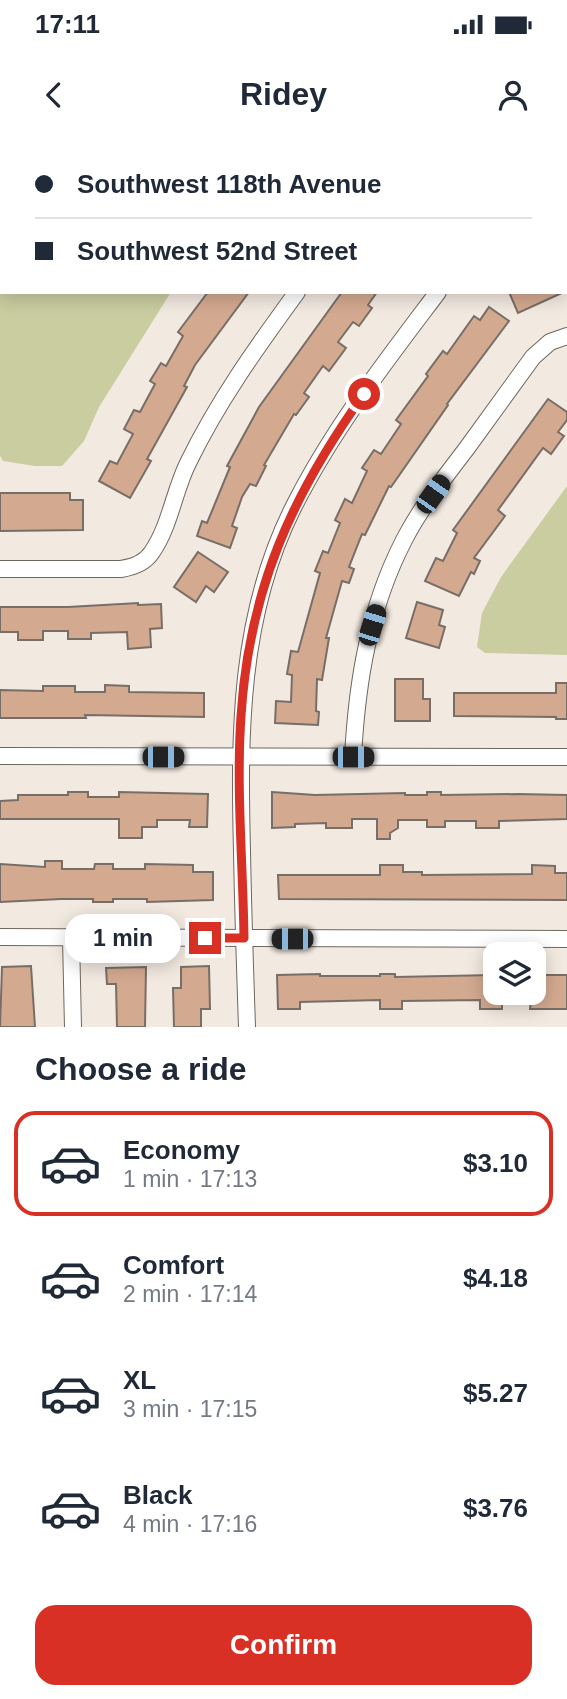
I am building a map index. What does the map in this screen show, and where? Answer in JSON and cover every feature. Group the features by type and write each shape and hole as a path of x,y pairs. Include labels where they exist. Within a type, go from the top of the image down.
{"street":[{"path":"0,569 121,569 144,561 155,548 186,467 218,405 296,294"},
{"path":"247,1027 240,757 244,680 254,625 266,579 292,509 338,430 438,294"},
{"path":"353,757 359,680 366,644 383,589 403,541 433,494 533,357 550,342 567,336"},
{"path":"0,757 567,757"},
{"path":"0,937 567,939"},
{"path":"71,938 73,1027"}],"shaded area":[{"path":"0,294 170,294 99,407 84,441 62,466 35,466 3,461 0,456"},
{"path":"567,486 567,655 485,653 477,647 482,613 501,577"}],"building":[{"path":"206,294 248,294 195,365 184,386 187,387 147,459 151,461 130,498 99,481 110,461 117,464 133,434 124,429 134,410 140,412 155,384 150,381 161,363 166,366 183,336 178,332"},
{"path":"341,294 376,294 368,305 372,308 359,326 353,322 338,342 346,348 329,371 323,366 304,393 309,397 296,415 294,414 264,465 266,466 256,486 250,484 242,497 232,526 237,528 230,548 197,536 202,521 207,523 230,467 227,466 259,407"},
{"path":"510,294 560,294 518,313"},
{"path":"489,307 509,321 447,404 391,487 389,486 365,535 362,534 349,567 354,569 349,583 342,581 326,638 329,638 322,680 317,679 318,725 275,723 276,701 291,702 292,675 287,674 291,651 298,652 320,573 315,571 323,551 328,553 340,523 335,520 345,499 352,503 367,471 362,468 374,450 381,454 401,424 396,420 443,351 447,354 474,316 480,320"},
{"path":"548,399 567,412 567,420 558,432 564,436 551,454 543,448 498,510 505,516 474,558 480,561 474,574 471,572 459,596 425,581 436,558 443,561 457,533 453,530"},
{"path":"0,493 70,493 70,500 83,500 83,530 0,531"},
{"path":"198,552 228,572 214,592 206,586 196,602 174,587"},
{"path":"417,602 443,610 439,625 445,627 439,648 406,638"},
{"path":"161,604 162,628 150,629 151,647 128,649 127,632 91,633 91,639 68,639 68,631 43,631 43,640 18,640 18,632 0,632 0,607"},
{"path":"395,679 423,679 423,699 430,699 430,721 395,721"},
{"path":"556,683 567,683 567,719 454,716 454,693 556,693"},
{"path":"105,685 129,686 129,692 204,693 204,717 85,715 86,718 0,718 0,690 43,691 43,686 75,686 75,692 105,692"},
{"path":"68,792 88,792 88,797 119,797 119,792 208,794 207,827 189,827 190,820 157,820 157,827 142,827 142,838 119,838 119,819 0,819 0,801 18,800 18,795 68,795"},
{"path":"272,792 315,795 427,795 427,792 441,792 441,795 567,795 567,819 499,821 499,828 476,828 476,821 445,821 445,827 427,827 427,820 398,820 398,828 390,833 390,839 377,839 377,819 352,819 352,828 326,828 326,823 272,828"},
{"path":"45,861 62,861 62,869 94,869 95,864 113,864 113,869 145,869 145,864 193,865 193,872 213,872 213,900 147,902 147,899 113,899 113,902 93,902 93,899 61,899 0,902 0,864 45,867"},
{"path":"380,865 403,865 403,872 422,872 422,875 532,874 532,865 555,866 555,873 567,873 567,900 279,899 278,875 380,875"},
{"path":"31,966 35,1027 0,1027 2,967"},
{"path":"209,966 210,1009 201,1009 201,1027 174,1027 173,988 181,988 181,967"},
{"path":"146,967 145,1027 117,1027 116,984 107,984 106,968"},
{"path":"277,975 483,975 483,1005 502,1005 502,1009 480,1009 480,1000 402,1001 402,1009 380,1009 380,1000 300,1002 300,1009 278,1009"},
{"path":"546,975 567,975 567,1009 530,1009 530,1005 546,1005"}],"route":[{"path":"205,938 244,938 241,715 245,668 262,589 292,509 338,430 364,394"}]}
